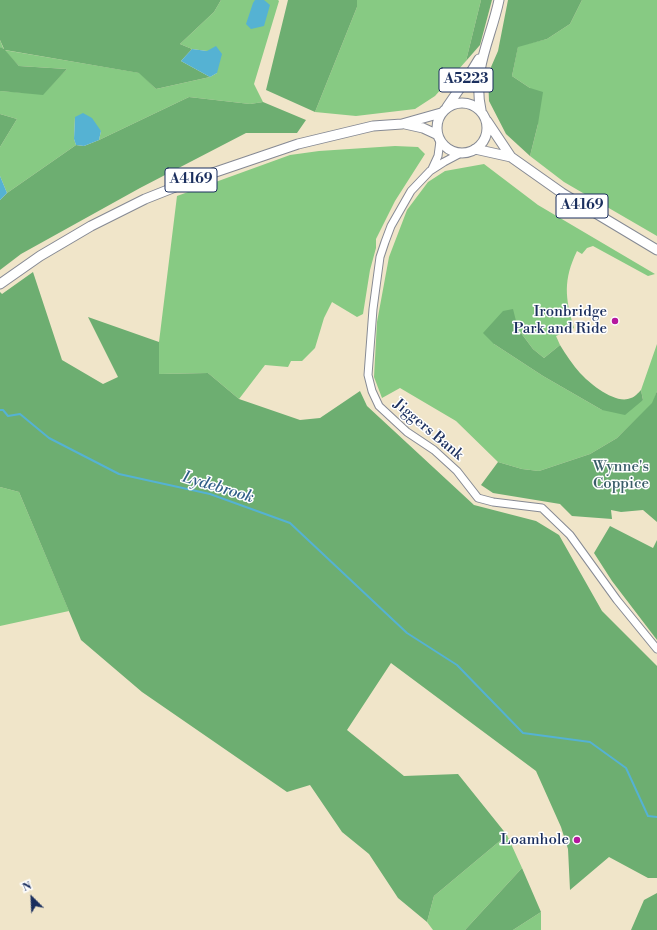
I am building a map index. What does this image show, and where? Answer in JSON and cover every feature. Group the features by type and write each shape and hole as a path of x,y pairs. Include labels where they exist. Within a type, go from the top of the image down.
{"main road":[{"name":"A5223","path":"480,110 478,75 484,51 495,19 499,0"},
{"name":"A5223","path":"444,111 472,72 484,51"},
{"path":"460,102 474,105 480,110 487,121 488,129 482,144 475,150 461,153 446,147 439,138 437,127 438,120 444,111 452,104 460,102"},
{"name":"A4169","path":"0,284 40,256 91,226 145,199 198,178 298,144 373,126 402,124 444,111"},
{"name":"A4169","path":"487,121 511,157 562,193 657,250"},
{"name":"A4169","path":"402,124 423,128 439,138"},
{"name":"A4169","path":"475,150 511,157"}],"street":[{"name":"Jiggers Bank","path":"430,171 438,156 439,138"},
{"name":"Jiggers Bank","path":"461,153 430,171 411,191 391,226 380,257 372,309 368,374 372,392 379,406 407,432 434,450 457,471 478,498 493,502 542,508 570,535 617,600 657,649"}],"green space":[{"path":"0,0 221,0 214,12 180,44 192,49 181,61 210,77 156,89 139,73 5,50 19,66 67,69 43,95 0,91 0,47 4,49 0,40"},
{"path":"221,0 279,1 254,84 263,102 250,104 189,97 99,140 101,131 75,117 74,139 76,145 7,193 0,176 0,147 17,119 0,114 0,91 43,94 67,69 19,66 4,50 140,73 156,89 210,77 217,73 207,51 192,49 180,44 214,12"},
{"path":"288,0 357,0 357,7 315,112 266,90"},
{"path":"357,0 481,0 466,61 435,96 415,109 356,116 315,112 357,7"},
{"path":"481,0 492,0 480,45 466,61"},
{"path":"508,0 582,0 570,24 547,39 518,47 512,76 530,88 543,92 538,124 530,156 506,134 489,101 488,74 498,51"},
{"path":"582,0 657,0 657,236 564,182 530,156 538,124 530,88 512,76 518,46 547,39 570,24"},
{"path":"0,40 4,50 0,47"},
{"path":"189,97 250,104 263,102 306,120 297,133 246,133 140,188 21,254 0,270 0,200 7,193 76,145 84,146 99,140"},
{"path":"0,114 17,119 0,147"},
{"path":"395,146 418,147 425,154 395,201 376,239 376,248 370,270 363,314 357,317 332,302 324,318 315,348 302,361 291,361 288,367 265,365 239,399 208,373 159,374 159,342 177,196 290,155 319,151"},
{"path":"484,164 538,205 655,274 648,276 593,246 587,248 582,254 577,251 569,271 567,289 567,298 574,328 556,336 560,345 544,358 533,349 518,329 494,344 543,376 602,410 643,400 641,390 657,344 657,391 653,403 617,438 590,454 539,471 522,469 498,462 456,421 400,388 382,398 374,377 377,322 389,257 407,210 428,182 445,171"},
{"path":"33,272 62,360 103,384 118,377 88,317 159,342 159,374 208,373 239,399 300,420 320,418 360,391 367,406 474,505 536,521 559,535 602,611 657,666 657,878 648,878 609,857 570,890 568,849 561,827 536,771 391,663 347,730 404,776 458,774 507,835 434,896 427,922 398,898 369,854 342,832 310,785 287,792 142,692 81,640 19,492 0,487 0,292 2,294"},
{"path":"513,309 518,329 533,349 544,358 560,345 580,373 597,388 618,399 634,397 641,390 643,400 625,415 602,410 543,376 494,344 483,333 503,311"},
{"name":"Wynne's Coppice","path":"657,391 657,522 643,510 621,512 611,510 612,519 572,516 560,504 493,493 481,485 498,462 522,469 539,471 590,454 617,438 652,403"},
{"path":"0,487 19,492 69,611 0,626"},
{"name":"Wynne's Coppice","path":"610,526 653,548 657,540 657,640 612,581 594,553"},
{"path":"507,835 522,868 465,930 433,930 427,922 434,896"},
{"path":"522,868 541,912 513,930 465,930"},
{"path":"657,893 657,930 631,930 644,900"},
{"path":"541,912 541,930 513,930"}],"water":[{"path":"255,0 264,0 270,5 264,26 251,29 246,24"},
{"path":"216,46 222,54 217,73 210,77 181,61 192,49 207,51"},
{"path":"83,113 92,118 101,131 99,140 84,146 76,145 74,139 75,117"},
{"path":"0,176 7,193 0,200"}],"waterway":[{"name":"Lydebrook","path":"0,410 3,410 8,416 20,414 49,438 119,474 210,494 290,523 407,633 457,665 523,733 590,742 626,768 648,816 657,817"}],"place":[{"name":"Ironbridge Park and Ride","path":"615,321"},
{"name":"Loamhole","path":"577,840"}]}
